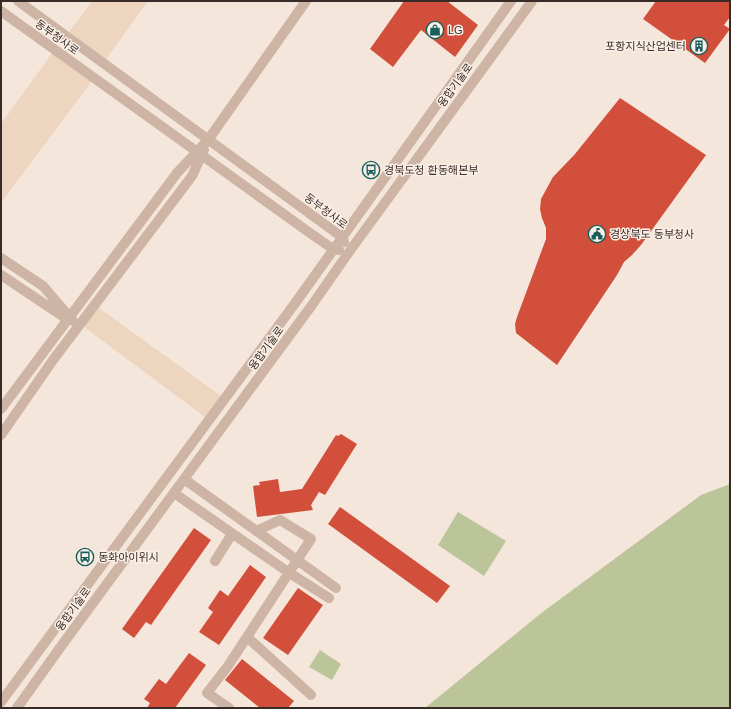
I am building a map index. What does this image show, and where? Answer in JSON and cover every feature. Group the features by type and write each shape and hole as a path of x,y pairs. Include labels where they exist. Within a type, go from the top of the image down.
{"street":[{"name":"동부청사로","path":"18,1 342,237 349,252"},
{"path":"1,435 79,327 192,176 199,154 208,140 306,1"},
{"name":"융합기술로","path":"1,702 296,302 511,1"},
{"name":"융합기술로","path":"17,708 62,644 312,305 532,1"},
{"name":"동부청사로","path":"1,11 333,250 349,252"},
{"path":"1,409 177,173 199,154"},
{"path":"1,258 43,286 68,318"},
{"path":"1,275 68,318 79,327"},
{"path":"184,479 336,588"},
{"path":"174,493 288,572 330,598"},
{"path":"228,708 207,693 228,666 311,539 280,520 256,531"},
{"path":"215,561 232,534"},
{"path":"247,637 312,695"}],"green space":[{"path":"730,484 730,708 425,708 540,614 701,495"},
{"path":"458,512 506,541 484,576 438,545"},
{"path":"320,650 341,664 332,680 309,667"}],"shaded area":[{"path":"92,1 148,1 103,63 66,36"},
{"path":"55,49 94,78 1,203 1,124"},
{"path":"95,305 225,399 209,420 80,324"}],"building":[{"path":"404,1 447,1 478,25 455,57 421,30 393,67 370,49"},
{"name":"포항지식산업센터","path":"656,1 730,1 730,17 724,25 730,29 705,63 643,19"},
{"name":"경상북도 동부청사","path":"620,98 706,155 641,245 624,262 617,275 557,365 516,333 515,324 546,239 546,228 540,209 541,199 553,177 575,154"},
{"path":"341,434 357,444 325,495 319,492 311,505 313,510 257,517 253,486 260,485 259,482 278,479 280,492 302,489 336,435 338,436"},
{"path":"340,507 450,586 437,603 328,524"},
{"path":"194,528 211,540 151,625 146,622 134,638 122,629"},
{"path":"250,565 266,577 219,645 199,632 213,612 208,608 220,590 228,596"},
{"path":"298,588 323,605 288,655 263,638"},
{"path":"189,653 206,665 175,708 147,708 150,703 144,699 159,679 166,684"},
{"path":"242,659 294,701 288,708 260,708 225,680"}],"place":[{"name":"LG","path":"435,30"},
{"name":"포항지식산업센터","path":"699,46"},
{"name":"경북도청 환동해본부","path":"371,170"},
{"name":"경상북도 동부청사","path":"597,234"},
{"name":"동화아이위시","path":"85,557"}]}
